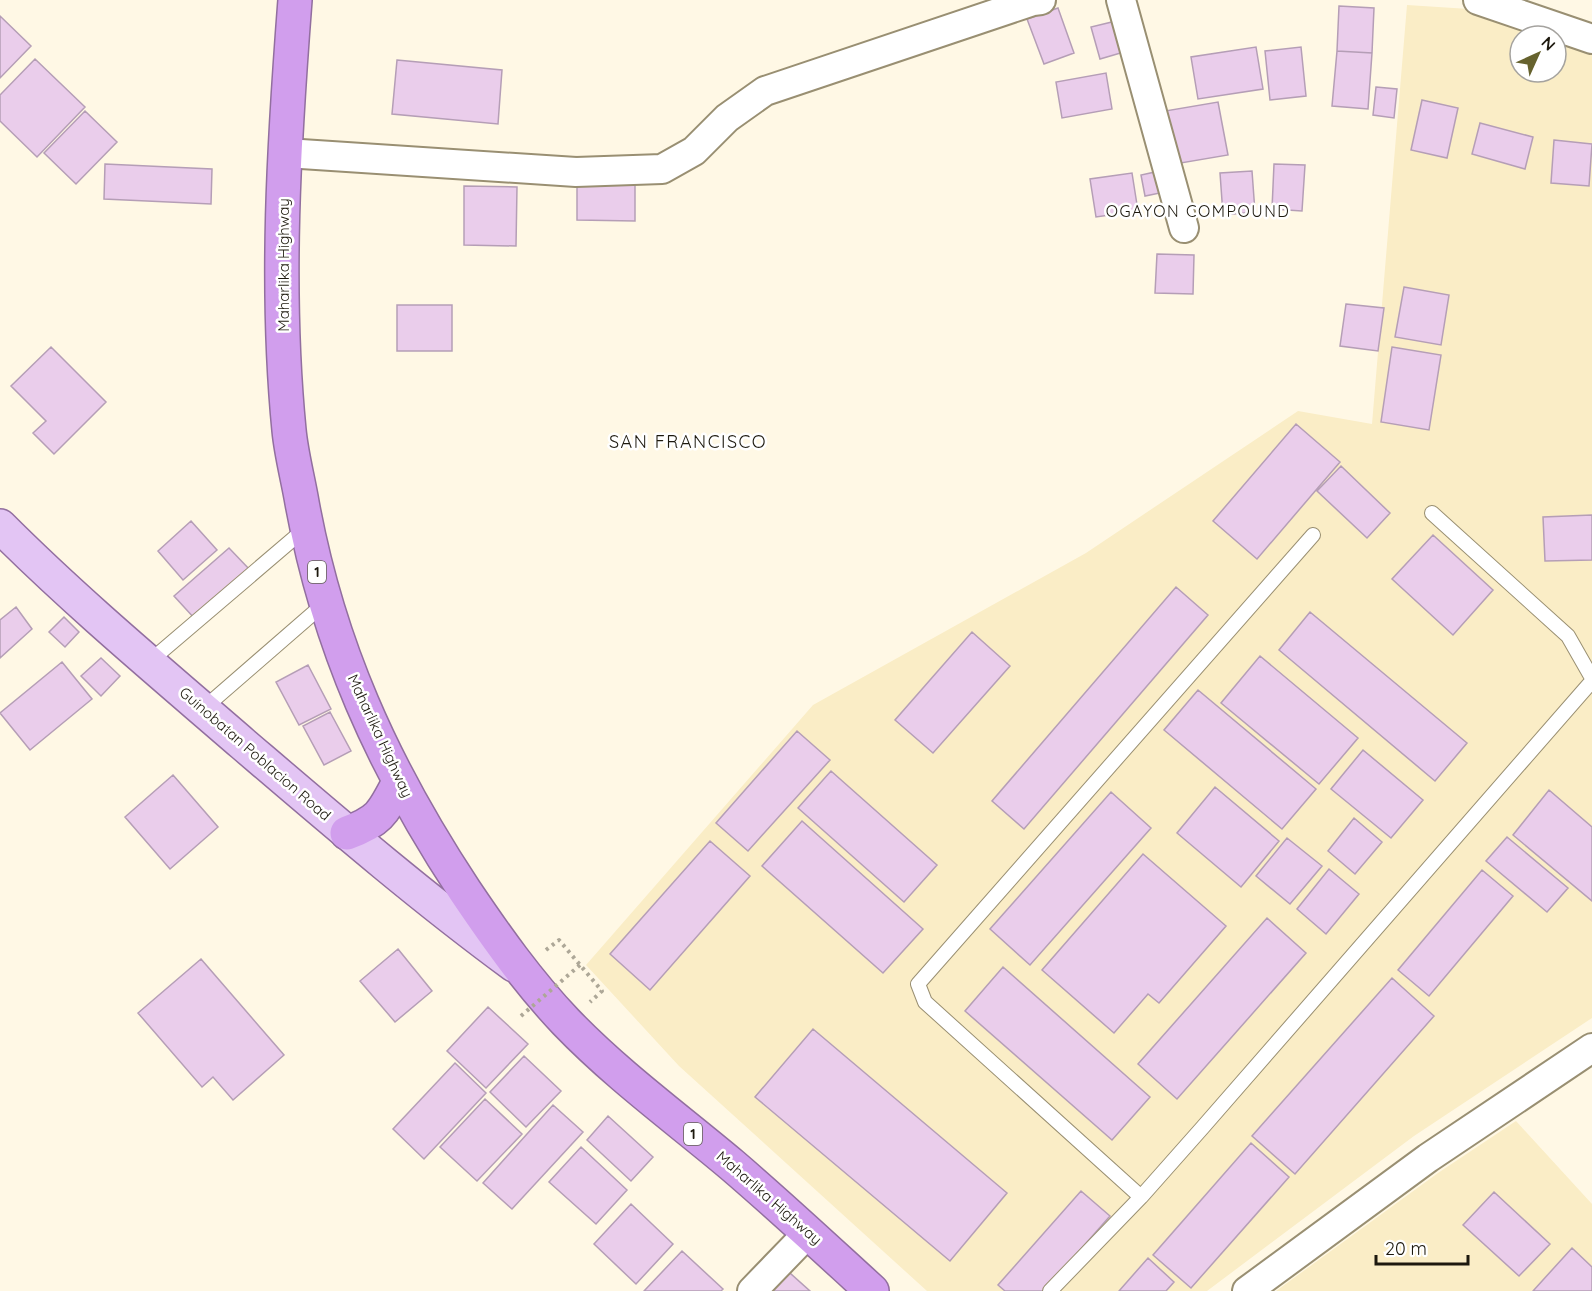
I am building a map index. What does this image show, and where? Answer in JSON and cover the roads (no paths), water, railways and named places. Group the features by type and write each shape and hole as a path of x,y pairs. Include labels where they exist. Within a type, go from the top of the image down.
{"highway":[{"name":"Maharlika Highway","path":"295,0 280,259 289,434 306,528 325,603 360,702 399,782 441,854 520,970 566,1022 618,1072 809,1232 873,1291"},
{"path":"347,832 369,825 386,808 399,782"}],"main road":[{"name":"Guinobatan Poblacion Road","path":"0,526 32,558 149,662 347,832 448,916 520,970"}],"street":[{"path":"286,153 576,172 662,169 694,151 727,118 765,91 1022,4 1041,0"},
{"path":"1121,0 1184,228"},
{"path":"1478,0 1592,39"},
{"path":"1247,1291 1428,1158 1592,1048"},
{"path":"752,1291 809,1232"}],"lane":[{"path":"1050,1291 1141,1197 1592,680 1568,636 1432,513"},
{"path":"149,662 306,528"},
{"path":"1141,1197 925,1002 918,984 1313,535"},
{"path":"203,709 325,603"}],"district":[{"name":"OGAYON COMPOUND","path":"1198,211"},
{"name":"SAN FRANCISCO","path":"688,442"}]}
